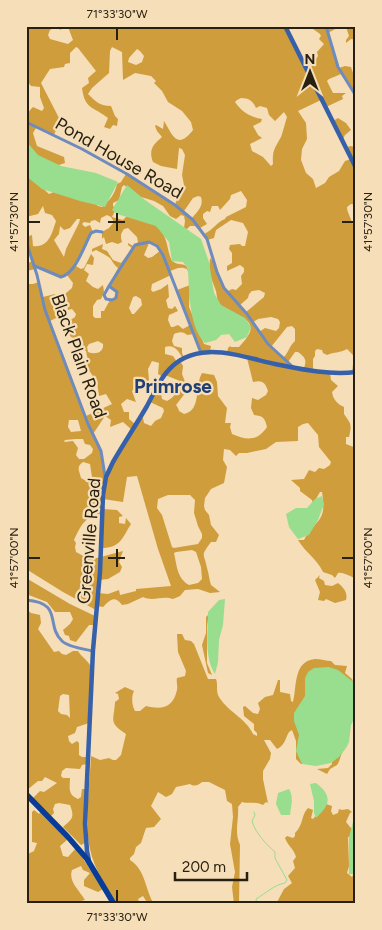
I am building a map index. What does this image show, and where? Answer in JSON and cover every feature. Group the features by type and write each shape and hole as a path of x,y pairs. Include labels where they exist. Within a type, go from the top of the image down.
{"main road":[{"path":"285,26 356,168"},
{"name":"Greenville Road","path":"90,864 85,824 93,651 100,572 103,495 106,479 113,462 166,373 184,358 201,353 222,353 294,368 330,373 356,372"},
{"path":"26,794 68,837 90,864 114,904"}],"street":[{"path":"326,26 338,67 356,96"},
{"name":"Pond House Road","path":"26,122 82,149 127,174 175,205 193,220 206,239 224,288 247,314 268,344 294,368"},
{"path":"35,265 61,278 66,276 72,270 91,233 96,231 102,232"},
{"name":"Black Plain Road","path":"26,241 35,265 45,310 88,424 102,451 106,479"},
{"path":"109,286 117,292 116,298 112,300 106,299 104,294 109,286 135,245 142,242 150,242 157,246 167,265 201,353"},
{"path":"26,600 44,604 51,612 57,635 63,643 93,651"}],"shaded area":[{"path":"26,26 285,26 306,68 314,62 318,56 317,52 324,44 319,39 320,34 309,26 356,26 356,40 351,39 346,43 349,36 346,27 339,27 328,33 339,68 351,67 353,73 356,73 356,95 341,74 327,81 333,93 346,93 342,96 343,99 326,107 321,100 298,111 306,123 307,139 302,149 301,160 306,173 313,179 316,188 339,171 345,161 351,159 346,148 350,146 356,147 356,158 352,160 356,168 356,205 351,204 347,207 352,223 356,226 356,371 352,372 354,356 347,349 327,355 322,350 317,349 313,359 313,370 330,373 331,380 338,386 332,392 334,399 344,407 344,414 351,427 349,437 346,437 346,444 356,448 356,578 338,573 335,578 323,572 298,540 304,540 322,515 322,492 320,492 313,504 312,500 300,491 300,488 291,480 304,479 309,470 315,472 319,468 324,469 331,462 319,447 318,435 308,423 298,427 298,441 276,442 266,449 239,453 236,456 230,450 224,449 223,460 227,467 224,483 211,489 205,498 204,506 209,515 211,525 219,535 216,542 211,542 205,550 204,555 211,585 220,592 210,593 198,589 185,590 180,596 173,599 143,597 122,605 114,599 103,607 97,606 96,610 26,569 26,284 39,282 43,297 55,294 58,305 56,311 58,317 50,321 86,416 112,404 106,394 99,396 97,382 86,366 88,361 86,351 77,348 79,344 77,339 69,334 72,330 72,323 69,321 76,314 72,309 68,310 65,294 72,288 73,283 67,275 62,277 36,265 35,269 27,271 28,263 33,261 26,237 32,235 33,246 43,245 49,239 56,221 52,215 45,213 43,206 38,214 26,217 26,173 49,194 56,191 84,195 102,207 112,197 117,184 121,182 126,174 175,205 180,190 184,185 182,175 185,155 182,149 179,148 177,169 161,166 153,162 152,150 162,137 155,126 163,129 164,121 172,135 179,140 183,139 193,130 191,122 182,111 168,102 151,76 135,73 123,80 122,52 112,47 110,51 109,73 88,94 98,103 111,106 118,119 117,126 113,125 110,129 104,127 108,118 90,107 85,100 82,88 89,83 88,78 96,71 76,47 70,53 70,63 65,64 64,67 50,69 41,83 59,118 55,124 56,130 54,135 36,128 33,133 37,146 64,157 65,163 59,165 41,159 30,148 25,126 26,118 33,107 42,111 44,108 40,97 40,87 31,86 26,80","holes":["55,27 58,27 60,30 68,27 73,40 68,44 50,39 48,35 50,30","137,49 144,56 142,62 136,65 128,62","241,98 248,99 256,108 260,106 267,108 269,115 275,121 284,112 287,117 281,137 274,149 273,164 271,166 263,157 252,151 250,144 262,138 253,126 261,122 262,119 247,114 235,102 237,100","124,185 138,196 163,206 170,216 176,219 181,215 184,216 184,228 187,229 190,226 195,226 198,229 207,224 203,214 207,211 210,212 212,206 218,206 220,210 230,199 231,195 241,191 247,200 246,207 226,217 204,234 207,240 214,238 216,230 231,220 243,223 248,232 245,246 240,244 230,245 232,263 227,266 227,271 240,265 244,268 241,276 242,284 236,290 228,291 210,258 209,272 218,303 245,319 250,326 250,331 245,341 239,347 230,346 227,353 247,358 253,382 263,382 267,388 266,395 258,400 252,398 251,408 254,415 263,418 267,427 259,435 251,438 242,438 232,434 231,423 225,423 227,408 218,396 217,382 214,375 202,373 193,408 190,412 184,414 179,411 176,405 186,392 187,387 182,374 183,366 173,356 165,354 165,347 171,346 176,349 183,359 182,348 174,346 172,341 174,334 181,332 187,335 194,334 201,352 210,351 211,346 204,344 189,307 190,285 177,290 190,325 183,329 178,325 171,327 168,320 169,315 178,311 175,306 172,309 168,308 166,300 169,297 168,284 153,292 151,290 152,284 171,275 170,271 178,268 187,269 191,278 186,266 172,261 165,238 159,228 138,218 126,217 123,220 112,217 116,209 113,203 119,200","201,197 201,206 192,218 184,211 193,198","107,215 111,217 114,222 102,232 102,239 104,237 106,244 122,242 122,233 124,229 128,228 137,237 138,242 133,246 128,243 132,248 121,263 113,260 107,251 102,249 103,244 92,249 92,252 96,250 110,258 118,268 109,285 116,291 114,299 110,300 104,311 101,311 101,318 93,316 93,306 97,300 101,299 104,292 103,285 98,289 93,287 86,281 89,274 84,270 87,264 93,265 94,258 91,254 84,268 81,269 74,265 93,232 90,225 85,227 82,224 84,222 90,223 95,220 100,223 101,218","77,219 80,219 64,257 54,240 59,234 60,226 64,230 70,228","149,243 157,246 160,251 148,258 144,255","259,290 265,293 264,297 246,312 240,305 248,298 252,291","136,296 141,299 142,305 132,314 129,308 133,297","271,317 278,319 280,322 279,328 276,331 265,328 259,332 253,322 258,319","292,326 295,329 295,341 284,357 271,347 287,327","98,341 103,344 101,351 88,352 87,347 89,344","295,352 298,352 305,359 304,368 293,367 288,362","152,361 159,363 158,374 180,381 176,393 167,401 162,399 161,393 156,390 150,402 163,408 164,411 161,418 151,426 144,423 143,418 140,417 135,424 129,419 129,412 124,412 121,404 127,399 136,402 132,391 135,388 141,388 149,380 148,369","105,416 111,420 110,427 123,422 132,430 106,476 99,444 93,434","69,420 78,420 81,431 71,432 68,427","83,439 85,444 90,445 93,449 92,453 84,459 79,459 76,455 78,448 73,441 64,442 65,440","83,462 90,464 92,477 88,482 81,478 79,465","137,476 171,586 136,589 136,591 120,595 119,590 108,594 98,593 99,580 108,579 120,572 122,567 119,562 123,551 97,558 87,558 76,552 74,540 76,535 84,522 92,516 102,514 101,548 108,548 117,544 123,538 131,524 126,518 125,524 119,523 119,517 123,516 117,510 103,509 103,499 123,502 127,477","168,495 190,495 195,500 194,513 202,538 198,544 172,547 162,515 157,508 158,499","192,550 196,552 201,567 202,579 198,583 189,585 182,579 174,553"]},
{"path":"338,118 346,123 351,130 342,141 333,121"},
{"path":"26,141 38,155 61,166 96,173 118,182 105,207 42,189 26,176"},
{"path":"127,185 145,200 201,239 209,262 214,293 221,305 245,318 251,327 247,337 235,342 229,334 221,335 216,340 205,343 196,328 193,318 188,268 183,262 172,261 169,242 156,226 117,214 112,210"},
{"path":"322,496 324,504 318,520 309,535 298,539 289,527 286,514 296,508 307,508 315,499"},
{"path":"320,575 319,578 324,581 325,585 332,586 338,583 346,593 346,600 335,603 326,599 324,601 318,600 320,592 315,580"},
{"path":"26,578 70,604 95,616 95,625 89,625 76,642 70,640 63,630 73,619 70,612 55,612 47,602 26,594"},
{"path":"225,599 215,674 208,652 208,612 219,600"},
{"path":"26,609 31,613 40,615 41,623 38,629 54,652 59,651 66,655 73,651 78,651 90,664 92,670 89,723 77,727 75,733 68,736 72,744 77,741 79,743 79,755 88,757 87,764 82,765 80,769 66,768 62,771 61,776 63,778 70,778 70,790 74,797 78,799 81,797 82,789 86,789 85,843 81,845 63,827 72,818 70,805 55,804 54,813 50,817 32,799 40,791 44,792 57,783 45,777 42,781 38,781 26,789","holes":["63,694 69,695 70,718 58,711 60,696"]},
{"path":"209,614 207,626 207,663 212,675 208,673 202,645 206,633 206,617"},
{"path":"177,634 182,634 185,640 191,641 194,644 208,679 216,679 217,693 222,701 257,736 254,724 244,716 243,707 245,706 253,713 258,714 260,709 258,703 265,697 273,695 278,680 280,680 280,692 290,694 291,701 293,702 299,670 308,661 319,659 331,661 335,665 347,666 345,673 352,679 356,689 345,735 347,744 337,765 330,769 327,774 317,769 328,768 332,761 301,764 296,759 296,741 292,730 283,744 277,749 270,740 264,740 271,753 270,759 263,771 268,803 266,802 263,805 242,802 238,807 237,831 240,845 239,904 234,904 232,887 235,872 230,844 233,817 232,804 227,801 225,790 209,782 176,787 172,794 166,797 158,792 151,806 161,819 154,827 146,828 141,843 136,847 130,860 139,869 154,904 148,904 143,896 138,899 140,904 117,904 97,870 90,849 87,816 91,756 100,760 109,758 116,760 121,755 126,734 113,721 115,702 119,699 118,694 115,693 125,687 134,691 132,701 135,711 140,711 146,706 157,708 170,704 177,690 177,678 185,676 186,671 178,652"},
{"path":"329,667 338,670 356,684 356,715 351,725 349,742 339,757 331,763 316,766 302,764 296,751 299,735 294,721 294,713 305,696 305,678 308,672 314,668"},
{"path":"316,783 325,792 328,800 327,805 316,818 310,784"},
{"path":"289,789 292,798 290,815 281,815 276,804 278,793"},
{"path":"326,804 332,806 331,811 333,815 338,813 339,809 348,809 352,812 346,822 355,833 354,836 348,837 349,866 347,873 352,877 356,870 356,904 276,904 284,889 292,883 288,876 295,868 293,861 296,857 295,854 285,838 287,836 293,838 295,836 308,808 313,810 311,818 313,819"},
{"path":"34,810 39,814 41,811 68,839 60,846 63,856 68,857 76,848 103,889 98,892 84,886 84,880 90,873 83,870 81,866 72,870 73,882 85,900 81,901 81,904 26,904 26,855 34,851 37,843 32,842 32,812"},
{"path":"354,818 356,818 356,871 353,874 349,874 349,837"}],"waterway":[{"path":"254,812 255,815 252,821 254,826 268,846 275,852 275,858 287,880 285,883 274,887 256,899 257,904"}],"district":[{"name":"Primrose","path":"173,386"}]}
